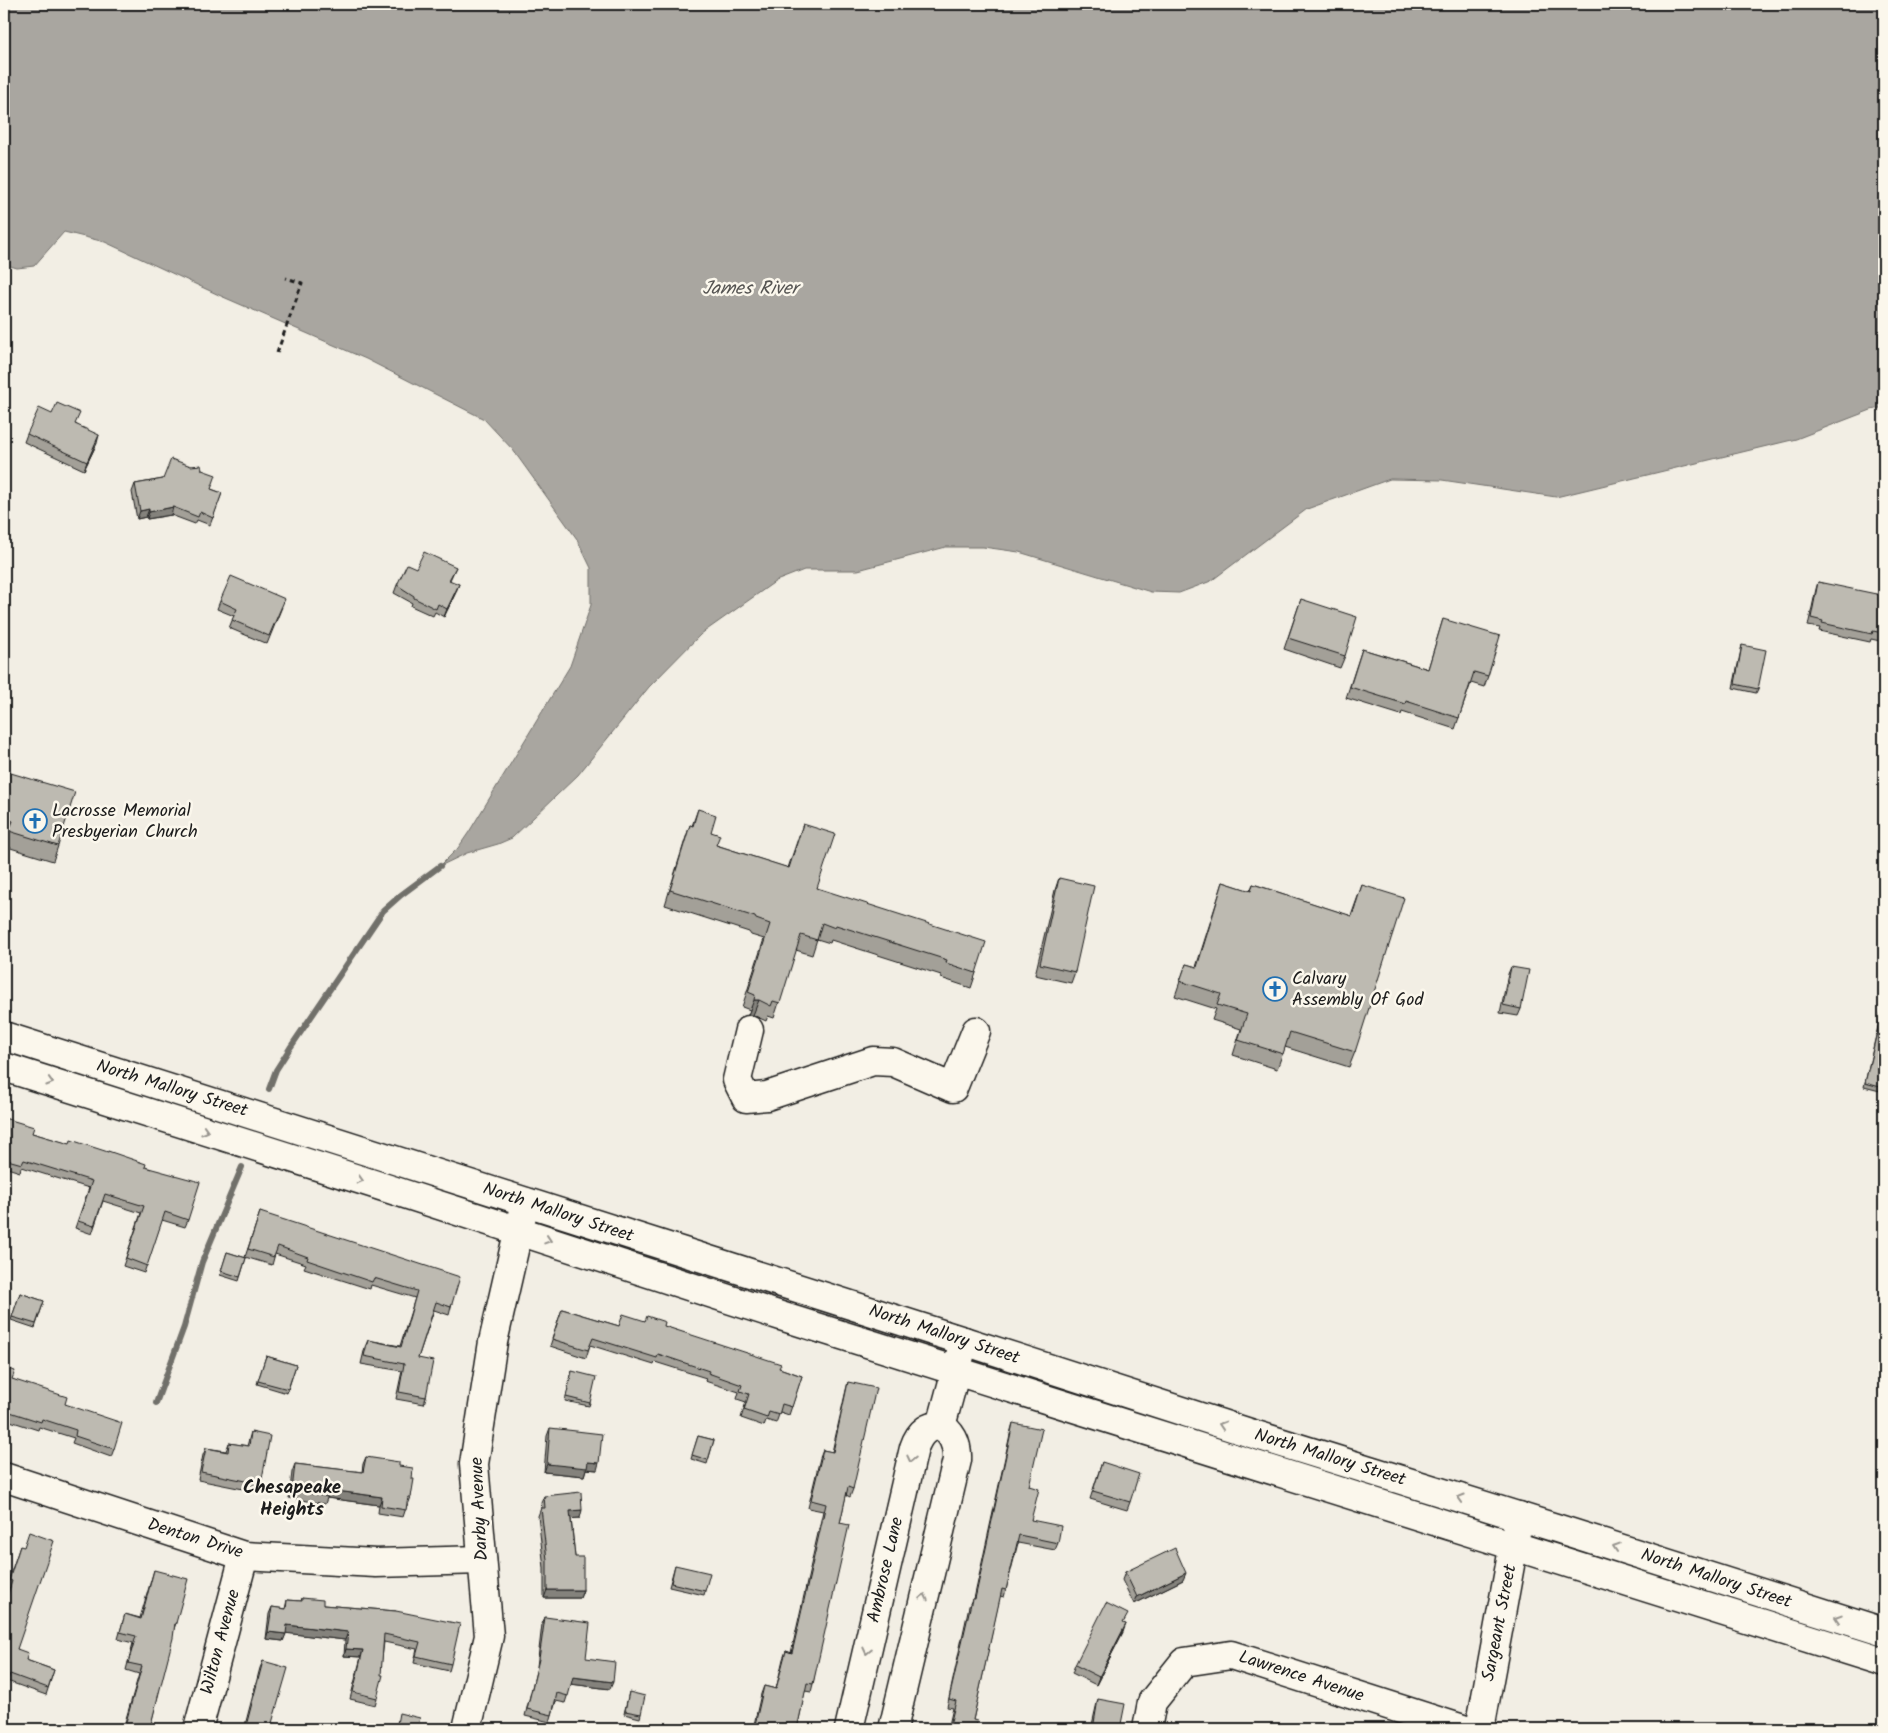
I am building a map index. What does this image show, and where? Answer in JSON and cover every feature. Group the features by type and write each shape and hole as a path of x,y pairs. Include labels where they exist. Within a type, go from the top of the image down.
{"main road":[{"path":"749,1030 737,1080 746,1098 766,1096 874,1061 893,1062 953,1088 976,1031"},
{"name":"North Mallory Street","path":"4,1036 1250,1433 1884,1632"},
{"name":"North Mallory Street","path":"4,1067 955,1370 1884,1662"},
{"name":"Darby Avenue","path":"467,1729 489,1636 474,1464 494,1342 525,1202"},
{"path":"893,1729 957,1460 955,1441 952,1434 940,1426 964,1341"},
{"name":"Ambrose Lane","path":"849,1729 916,1442 918,1437 927,1429 940,1426"},
{"name":"Denton Drive","path":"4,1477 244,1556 376,1563 482,1560"},
{"name":"Sargeant Street","path":"1480,1729 1519,1516"},
{"name":"Wilton Avenue","path":"198,1729 244,1556"},
{"path":"875,1617 918,1626"},
{"name":"Lawrence Avenue","path":"1147,1729 1152,1702 1184,1662 1231,1655 1463,1729"}],"path":[{"path":"277,354 302,283 286,278"}],"water":[{"name":"James River","path":"4,4 1884,4 1884,407 1871,410 1796,439 1556,497 1442,480 1390,479 1307,509 1211,581 1179,593 1151,592 1019,552 983,547 946,547 858,570 804,570 776,581 701,634 649,687 578,775 512,838 467,853 440,866 458,848 469,832 570,666 591,605 591,568 577,539 513,450 484,419 366,359 221,296 105,242 64,232 34,266 17,268 4,264"}],"building":[{"path":"57,403 80,413 75,424 99,435 87,462 27,434 39,408 52,414"},
{"path":"171,459 191,466 201,465 202,470 216,475 211,489 222,493 213,518 200,512 198,517 173,507 149,512 149,509 140,511 135,484 163,479"},
{"path":"424,552 456,567 449,580 459,584 447,609 438,604 436,609 414,598 414,596 397,585 407,564 416,568"},
{"path":"231,576 285,599 269,636 232,620 237,609 220,601"},
{"path":"1818,582 1881,595 1879,600 1884,601 1883,633 1873,631 1872,634 1822,623 1823,621 1811,618"},
{"path":"1301,599 1357,617 1345,656 1288,638"},
{"path":"1443,619 1500,636 1488,676 1474,672 1459,718 1406,701 1405,704 1350,687 1362,649 1428,669"},
{"path":"1742,645 1766,650 1758,689 1735,684"},
{"name":"Lacrosse Memorial Presbyerian Church","path":"4,771 75,792 58,846 9,831 13,821 4,818"},
{"path":"698,809 716,815 711,832 720,835 716,845 789,868 803,824 835,834 817,888 986,942 976,973 946,963 947,960 836,925 835,928 822,923 817,940 801,935 780,1003 773,1001 771,1006 759,1000 754,1000 755,995 748,992 770,924 755,917 670,890 690,825 693,826"},
{"path":"1059,878 1094,886 1075,972 1040,964"},
{"name":"Calvary Assembly Of God","path":"1223,882 1251,891 1253,884 1352,916 1362,885 1404,898 1355,1052 1290,1032 1283,1054 1238,1040 1247,1014 1217,1005 1221,994 1180,981 1186,964 1197,967"},
{"path":"1511,967 1529,970 1521,1009 1503,1005"},
{"path":"1884,1003 1884,1088 1865,1083"},
{"path":"4,1118 34,1127 32,1133 70,1144 71,1140 146,1164 145,1167 200,1182 188,1220 165,1212 147,1266 126,1258 144,1206 105,1194 94,1226 78,1221 92,1181 24,1160 22,1164 4,1159"},
{"path":"260,1212 460,1277 451,1307 436,1302 418,1358 433,1361 426,1397 399,1392 404,1364 364,1356 368,1340 401,1347 417,1291 374,1278 372,1282 307,1260 308,1257 278,1246 274,1257 248,1249"},
{"path":"4,1224 8,1225 4,1240"},
{"path":"227,1252 246,1258 240,1277 221,1271"},
{"path":"20,1293 44,1301 36,1324 12,1317"},
{"path":"562,1309 619,1326 623,1314 645,1321 647,1316 665,1322 664,1326 781,1364 779,1368 802,1376 792,1407 782,1404 779,1415 769,1412 767,1418 744,1410 749,1394 740,1391 742,1385 708,1373 709,1371 658,1354 657,1358 593,1338 588,1350 552,1339"},
{"path":"266,1356 296,1365 288,1389 258,1381"},
{"path":"4,1368 15,1371 12,1379 67,1397 65,1404 122,1423 114,1449 75,1436 76,1430 42,1419 41,1422 4,1410"},
{"path":"572,1371 596,1377 590,1403 566,1397"},
{"path":"848,1382 876,1388 853,1489 848,1487 840,1523 849,1525 813,1684 807,1683 797,1729 754,1729 764,1686 776,1689 786,1651 792,1653 826,1504 811,1500 823,1450 833,1452"},
{"path":"1013,1423 1042,1429 1029,1486 1039,1489 1031,1520 1061,1526 1058,1543 1019,1535 1006,1590 1002,1589 973,1720 977,1721 975,1729 949,1729 956,1701 949,1699 972,1599 975,1599"},
{"path":"550,1428 602,1434 599,1463 588,1462 587,1468 547,1464"},
{"path":"251,1432 270,1436 261,1484 201,1472 206,1448 228,1452 229,1443 249,1446"},
{"path":"698,1436 714,1440 708,1460 692,1455"},
{"path":"366,1457 399,1462 399,1466 413,1468 412,1479 414,1479 411,1497 408,1497 406,1510 381,1506 382,1497 329,1490 328,1497 292,1490 295,1464 363,1472"},
{"path":"1102,1462 1139,1474 1130,1502 1093,1491"},
{"path":"581,1492 582,1510 570,1511 575,1557 583,1557 583,1590 547,1590 547,1560 541,1508 545,1508 544,1496"},
{"path":"29,1532 54,1541 17,1649 28,1653 26,1660 54,1670 48,1688 10,1674 4,1691 4,1607 12,1581 9,1580 20,1546 24,1547"},
{"path":"1175,1548 1186,1573 1137,1597 1125,1572"},
{"path":"675,1565 710,1573 705,1591 671,1583"},
{"path":"154,1570 188,1579 175,1623 173,1638 150,1728 153,1729 124,1729 142,1666 128,1663 136,1636 120,1632 125,1614 141,1619"},
{"path":"302,1598 323,1600 323,1605 396,1611 460,1624 451,1664 416,1656 420,1642 384,1634 381,1675 383,1675 377,1698 353,1692 363,1650 346,1649 348,1632 287,1625 286,1634 268,1632 272,1607 286,1609 287,1600 302,1601"},
{"path":"1106,1603 1128,1614 1123,1623 1126,1624 1099,1677 1075,1665"},
{"path":"545,1617 590,1623 586,1658 615,1662 613,1682 573,1677 568,1696 557,1693 552,1715 527,1709 539,1659"},
{"path":"263,1661 288,1668 272,1723 276,1724 275,1729 248,1729 249,1727 246,1726"},
{"path":"629,1692 645,1696 641,1714 625,1711"},
{"path":"1098,1699 1125,1704 1120,1729 1093,1729"},
{"path":"399,1713 420,1718 417,1729 396,1729"}],"waterway":[{"path":"269,1089 276,1070 290,1048 383,911 440,866"},
{"path":"156,1403 184,1327 202,1262 242,1167"}],"place":[{"name":"Lacrosse Memorial Presbyerian Church","path":"35,821"},
{"name":"Calvary Assembly Of God","path":"1275,989"}],"district":[{"name":"Chesapeake Heights","path":"292,1499"}]}
